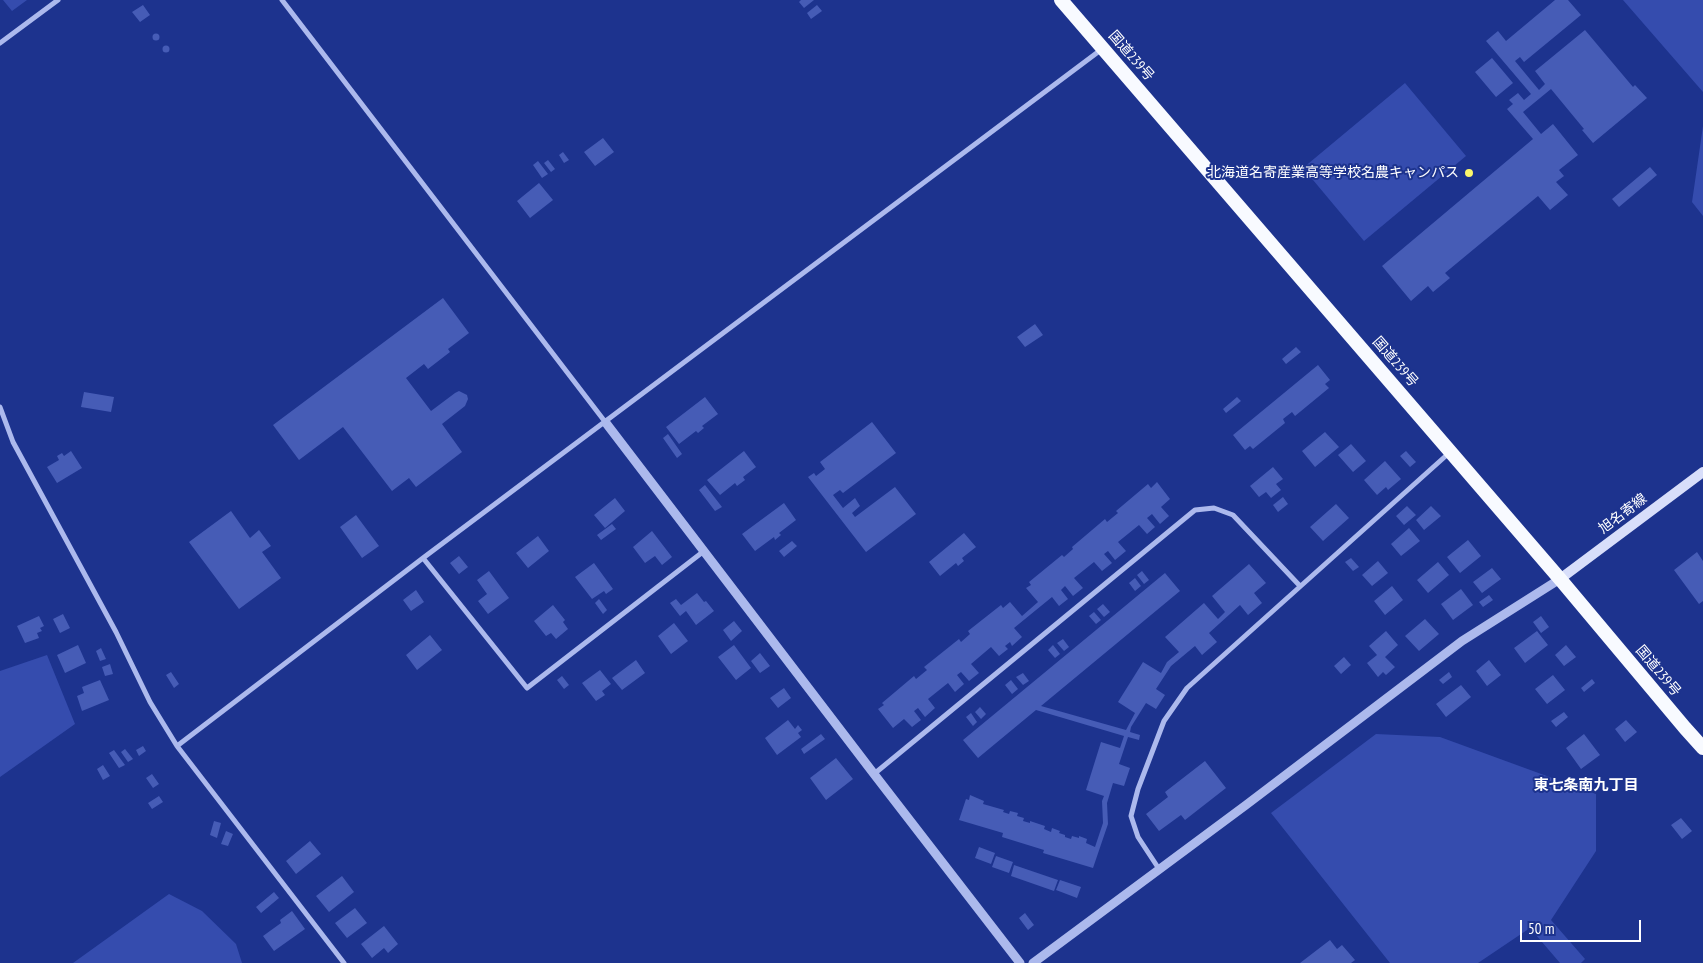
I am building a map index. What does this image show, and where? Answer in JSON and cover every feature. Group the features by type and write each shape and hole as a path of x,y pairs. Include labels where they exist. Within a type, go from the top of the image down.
{"highway":[{"name":"国道239号","path":"1061,0 1451,451 1703,748"}],"main road":[{"name":"旭名寄線","path":"1560,579 1703,472"}],"street":[{"path":"0,43 58,0"},
{"path":"282,0 1020,963"},
{"path":"177,746 423,558 606,423 1103,48"},
{"path":"0,407 13,442 116,632 150,702 177,746 344,963"},
{"path":"1159,868 1138,837 1131,816 1138,789 1164,721 1187,688 1451,451"},
{"path":"874,774 1195,510 1214,508 1233,515 1300,586"},
{"path":"423,558 527,688 704,551"},
{"path":"1033,963 1462,641 1560,579"}],"shaded area":[{"path":"3,0 27,0 12,11"},
{"path":"1623,0 1703,0 1703,92"},
{"path":"1405,83 1466,156 1364,241 1303,168"},
{"path":"1703,126 1703,216 1692,202"},
{"path":"47,655 75,724 0,777 0,671"},
{"path":"1376,734 1440,737 1596,794 1596,851 1551,920 1585,959 1581,963 1560,963 1530,928 1478,963 1390,963 1271,813"},
{"path":"169,894 202,911 236,944 242,963 73,963"}],"building":[{"path":"801,0 814,0 804,8 799,2"},
{"path":"1555,0 1568,0 1581,15 1524,62 1520,57 1515,61 1539,90 1545,84 1535,71 1585,30 1633,87 1635,85 1647,98 1593,143 1551,89 1523,112 1541,134 1553,124 1578,155 1559,170 1564,176 1556,182 1568,195 1550,210 1538,196 1445,273 1450,278 1433,292 1428,286 1411,301 1382,266 1533,139 1507,109 1513,104 1509,100 1518,93 1524,100 1531,94 1486,41 1498,31 1506,41"},
{"path":"143,5 150,15 140,22 132,12"},
{"path":"817,5 822,11 811,19 807,13"},
{"path":"156,33 160,37 156,41 152,37"},
{"path":"166,45 170,49 166,53 162,49"},
{"path":"1492,58 1513,83 1496,97 1475,72"},
{"path":"603,138 614,152 595,166 584,152"},
{"path":"563,152 569,160 564,163 559,155"},
{"path":"548,160 555,169 551,172 544,163"},
{"path":"538,161 548,174 542,178 533,165"},
{"path":"1650,167 1657,175 1619,207 1612,199"},
{"path":"539,183 553,200 530,218 517,201"},
{"path":"443,298 469,333 448,349 450,352 428,369 424,364 406,378 431,411 459,391 467,395 468,399 465,406 442,424 462,452 416,487 409,478 392,491 343,427 299,460 273,425"},
{"path":"1035,324 1043,335 1025,347 1017,337"},
{"path":"1296,347 1301,352 1286,364 1282,359"},
{"path":"1318,365 1330,380 1325,384 1329,388 1295,416 1292,412 1283,419 1285,423 1253,449 1250,446 1245,450 1233,435"},
{"path":"84,392 114,397 111,412 81,407"},
{"path":"705,397 718,414 702,426 704,428 698,433 696,431 679,444 666,427"},
{"path":"1237,397 1241,401 1226,413 1223,409"},
{"path":"872,422 896,453 843,493 840,490 833,495 843,508 855,498 860,506 852,513 855,517 895,487 916,514 866,552 808,477 814,473 816,476 825,469 820,462"},
{"path":"1325,432 1339,447 1315,467 1302,451"},
{"path":"668,434 682,454 677,458 663,438"},
{"path":"1351,444 1366,461 1353,472 1338,455"},
{"path":"71,451 82,468 57,483 47,467 59,460 57,456 62,453 64,456"},
{"path":"744,451 756,467 743,477 745,480 737,486 735,483 720,495 707,480"},
{"path":"1406,451 1416,462 1410,467 1400,456"},
{"path":"1385,461 1401,479 1388,490 1386,487 1377,495 1364,480"},
{"path":"1273,467 1283,479 1276,484 1281,490 1271,498 1266,492 1259,497 1250,486"},
{"path":"1157,482 1170,499 1161,507 1169,516 1160,524 1152,514 1147,518 1155,527 1147,534 1139,525 1118,542 1126,551 1115,560 1108,551 1104,554 1112,563 1102,571 1094,562 1074,578 1083,588 1073,596 1065,586 1061,590 1068,599 1059,606 1052,597 1014,628 1022,637 1012,646 1010,642 1005,646 1008,649 999,656 991,647 971,664 979,673 969,681 961,672 957,675 964,684 955,692 948,683 928,699 935,708 925,717 918,708 914,711 921,720 912,727 904,719 893,728 878,709 884,705 882,703 914,676 916,679 927,670 924,667 959,639 961,642 970,634 968,631 1001,605 1003,608 1010,602 1022,616 1038,602 1026,588 1031,585 1029,582 1062,555 1064,557 1073,549 1072,547 1105,519 1107,522 1118,513 1116,511 1148,484 1151,488"},
{"path":"705,485 722,507 715,511 699,490"},
{"path":"1283,497 1288,504 1278,512 1273,505"},
{"path":"615,498 625,511 605,528 594,515"},
{"path":"784,503 796,520 779,533 781,535 775,540 774,537 755,551 742,534"},
{"path":"1336,504 1349,518 1323,541 1310,527"},
{"path":"1407,506 1416,515 1404,525 1396,516"},
{"path":"1431,506 1441,516 1424,530 1416,520"},
{"path":"231,511 250,538 259,530 271,546 262,552 281,578 239,609 189,542"},
{"path":"356,515 379,546 362,558 340,527"},
{"path":"612,524 616,529 601,540 597,535"},
{"path":"1409,528 1420,541 1401,556 1391,544"},
{"path":"652,531 672,557 662,565 655,556 645,563 633,547"},
{"path":"964,533 976,547 962,558 964,561 958,566 956,563 940,576 929,562"},
{"path":"538,536 549,551 528,568 516,553"},
{"path":"1468,540 1481,556 1460,573 1447,557"},
{"path":"792,541 797,546 784,557 779,551"},
{"path":"1697,552 1703,561 1703,601 1699,604 1674,570"},
{"path":"459,556 468,567 459,574 450,563"},
{"path":"1351,558 1359,567 1353,571 1345,562"},
{"path":"1378,561 1388,573 1372,586 1362,575"},
{"path":"1438,562 1449,575 1428,593 1417,580"},
{"path":"594,563 613,589 606,594 604,591 592,599 575,577"},
{"path":"1249,564 1266,583 1254,593 1262,603 1248,615 1240,605 1209,633 1217,642 1202,655 1195,646 1171,666 1156,689 1165,695 1156,709 1146,703 1131,727 1130,732 1140,735 1139,740 1128,737 1119,764 1130,768 1124,786 1113,783 1107,803 1108,824 1093,868 1043,853 1044,850 1002,837 1003,833 959,820 966,799 969,800 970,795 984,801 983,804 1004,810 1003,812 1009,814 1010,811 1018,813 1017,816 1024,818 1023,821 1030,823 1030,821 1045,826 1044,829 1051,832 1052,828 1071,839 1072,836 1079,838 1079,836 1087,839 1086,843 1095,847 1103,823 1102,801 1104,796 1086,790 1101,742 1120,748 1124,736 1036,710 978,758 963,740 1165,573 1180,591 1041,706 1126,730 1135,713 1118,702 1143,662 1161,673 1167,662 1179,652 1165,637 1204,603 1218,619 1225,612 1212,596"},
{"path":"1492,568 1501,579 1482,593 1473,582"},
{"path":"489,571 509,598 488,614 478,601 487,594 477,580"},
{"path":"1142,571 1149,580 1144,584 1137,575"},
{"path":"1135,578 1141,586 1135,591 1129,583"},
{"path":"1392,586 1403,600 1385,615 1374,601"},
{"path":"1461,589 1473,605 1453,620 1441,604"},
{"path":"416,590 424,602 411,611 403,600"},
{"path":"697,593 714,611 696,625 686,611 680,616 670,603 676,599 681,605"},
{"path":"1489,595 1493,600 1483,607 1479,602"},
{"path":"599,599 607,610 603,614 595,603"},
{"path":"1103,604 1110,612 1104,617 1097,609"},
{"path":"553,605 565,620 563,622 568,629 556,639 551,633 546,636 534,621"},
{"path":"1094,612 1101,620 1096,624 1089,616"},
{"path":"63,614 70,628 60,633 53,619"},
{"path":"39,616 44,626 40,628 42,631 37,633 39,638 25,643 17,626"},
{"path":"1541,616 1549,627 1541,633 1533,622"},
{"path":"1425,619 1439,634 1419,651 1405,636"},
{"path":"734,621 742,631 731,641 723,630"},
{"path":"674,623 688,641 671,654 658,636"},
{"path":"1386,631 1398,645 1385,657 1395,667 1386,675 1383,672 1378,677 1367,663 1377,655 1369,646"},
{"path":"1537,631 1548,645 1525,663 1514,648"},
{"path":"430,635 442,650 417,670 406,655"},
{"path":"1063,639 1069,647 1064,651 1057,643"},
{"path":"78,645 86,663 65,673 57,655"},
{"path":"734,645 751,668 736,680 718,657"},
{"path":"1053,645 1060,654 1055,658 1048,650"},
{"path":"1566,645 1576,657 1564,666 1555,655"},
{"path":"101,648 106,659 100,661 96,651"},
{"path":"760,653 770,666 760,673 751,661"},
{"path":"1344,657 1351,665 1341,674 1334,666"},
{"path":"636,660 645,673 622,690 612,678"},
{"path":"1489,660 1501,675 1487,686 1476,671"},
{"path":"110,664 113,674 105,676 102,667"},
{"path":"600,670 611,684 602,691 605,695 596,701 582,683"},
{"path":"171,672 179,684 174,688 166,675"},
{"path":"1449,672 1452,677 1443,684 1439,680"},
{"path":"1023,673 1029,681 1023,685 1016,677"},
{"path":"1553,675 1565,690 1547,704 1535,689"},
{"path":"562,676 569,685 564,689 557,680"},
{"path":"1592,679 1595,683 1584,692 1581,688"},
{"path":"100,680 109,700 82,711 77,696 84,693 82,687"},
{"path":"1011,680 1018,689 1012,694 1005,685"},
{"path":"1461,685 1471,697 1446,717 1436,704"},
{"path":"784,688 791,698 778,708 770,698"},
{"path":"980,707 986,714 981,719 975,712"},
{"path":"1564,712 1568,717 1556,727 1551,721"},
{"path":"971,713 977,722 973,726 966,717"},
{"path":"788,720 795,729 798,725 802,730 798,733 801,737 777,755 765,738"},
{"path":"1626,720 1637,732 1625,742 1615,729"},
{"path":"821,734 825,739 804,754 801,749"},
{"path":"1584,734 1600,755 1581,769 1566,748"},
{"path":"143,746 146,751 139,756 136,750"},
{"path":"125,749 133,759 128,762 121,752"},
{"path":"114,750 125,765 119,768 109,753"},
{"path":"836,758 853,779 826,800 810,778"},
{"path":"1205,761 1226,788 1185,820 1181,815 1159,831 1146,814 1168,797 1165,792"},
{"path":"103,765 110,776 103,780 97,769"},
{"path":"152,774 159,784 153,788 146,778"},
{"path":"159,796 163,802 152,809 148,803"},
{"path":"1681,818 1692,831 1682,839 1671,825"},
{"path":"214,821 221,823 217,838 210,835"},
{"path":"226,831 233,834 228,846 221,844"},
{"path":"310,841 321,854 296,874 286,861"},
{"path":"979,847 995,853 991,864 975,858"},
{"path":"996,856 1013,862 1009,873 992,867"},
{"path":"1014,865 1058,880 1054,891 1011,876"},
{"path":"342,876 354,892 329,912 316,896"},
{"path":"1060,880 1081,887 1077,898 1056,890"},
{"path":"274,892 279,898 261,913 256,907"},
{"path":"355,908 367,923 347,938 335,923"},
{"path":"292,911 305,929 274,951 263,936 281,923 280,920"},
{"path":"1025,913 1034,925 1028,930 1019,918"},
{"path":"384,926 398,944 388,953 384,948 372,958 361,944"},
{"path":"1330,940 1337,949 1342,945 1355,960 1351,963 1300,963"}],"place":[{"name":"北海道名寄産業高等学校名農キャンパス","path":"1469,173"}],"district":[{"name":"東七条南九丁目","path":"1586,786"}]}
